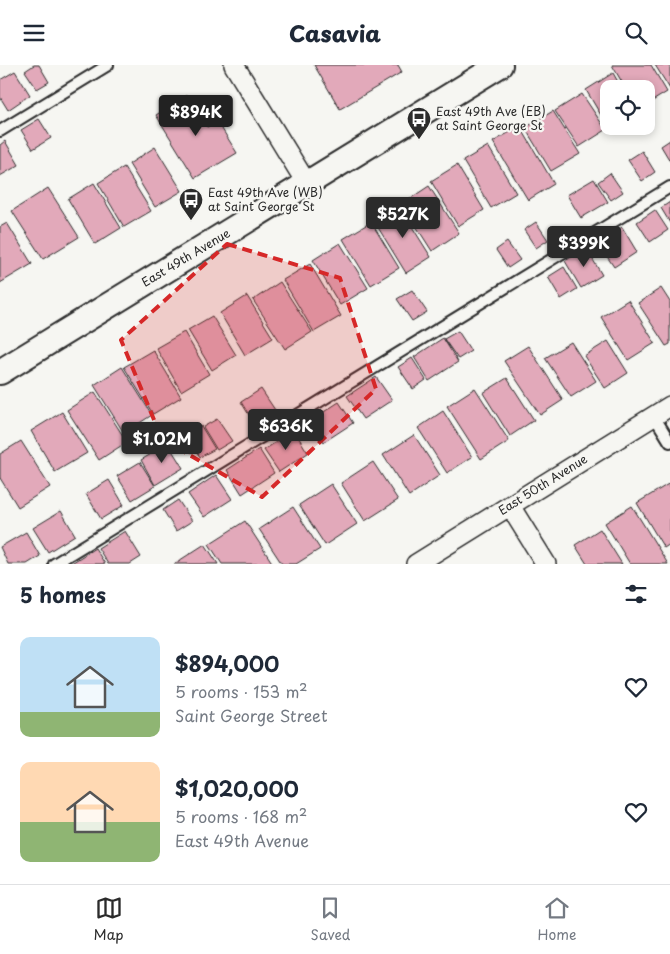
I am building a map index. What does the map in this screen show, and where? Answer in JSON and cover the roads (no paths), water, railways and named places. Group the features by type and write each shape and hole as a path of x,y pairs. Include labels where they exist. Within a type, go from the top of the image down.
{"street":[{"path":"234,65 307,184"},
{"name":"East 49th Avenue","path":"0,372 500,65"},
{"name":"East 50th Avenue","path":"416,564 662,411"},
{"path":"510,506 546,564"}],"lane":[{"path":"0,131 108,65"},
{"path":"54,564 670,187"},
{"path":"662,411 670,442"}],"place":[{"name":"East 49th Ave (EB) at Saint George St","path":"419,140"},
{"name":"East 49th Ave (WB) at Saint George St","path":"191,221"}]}
